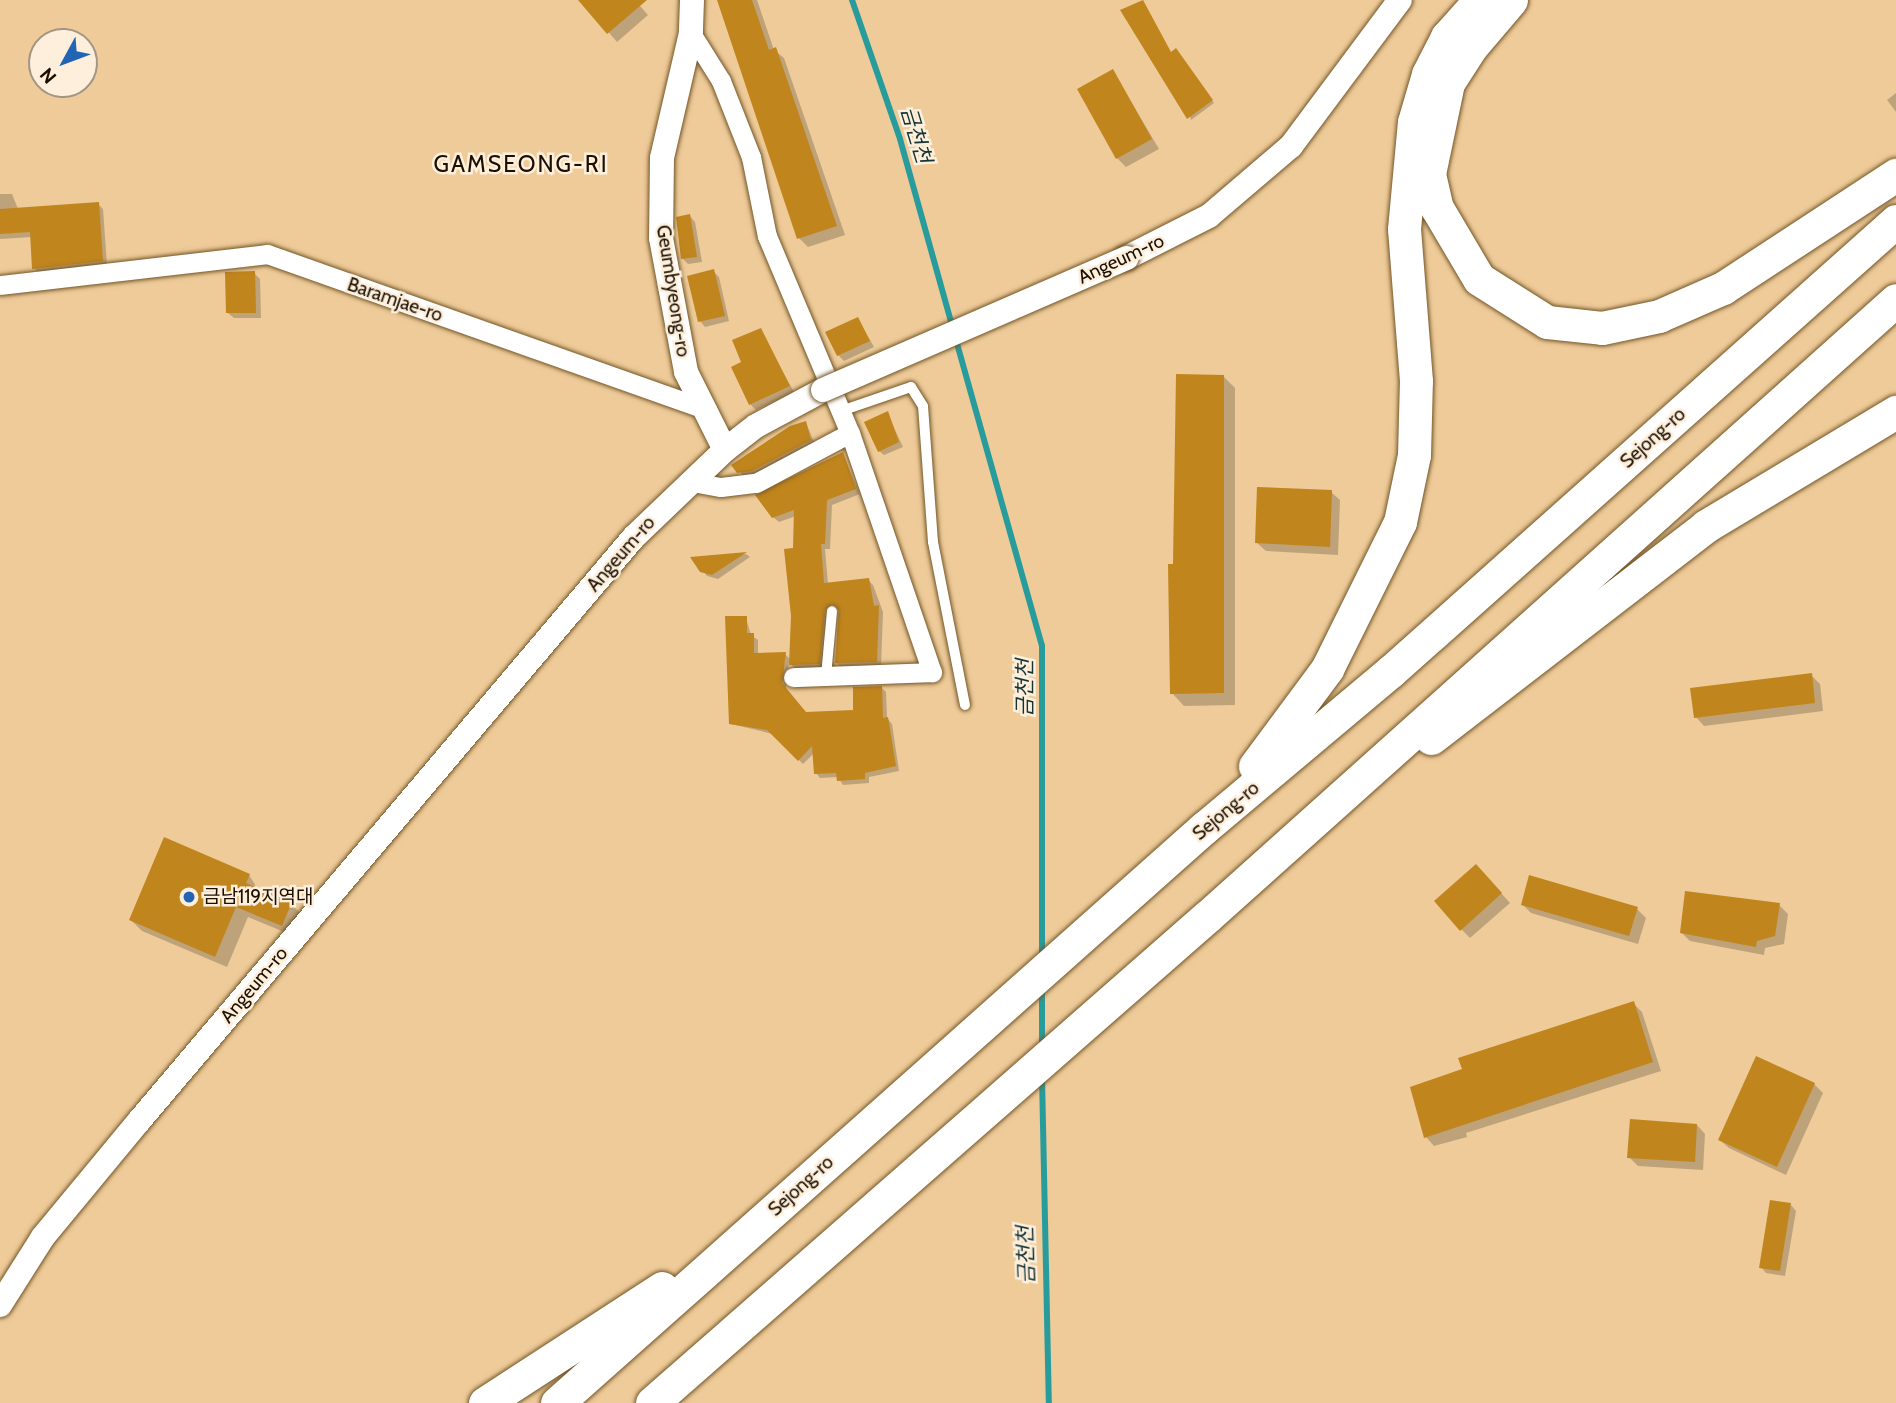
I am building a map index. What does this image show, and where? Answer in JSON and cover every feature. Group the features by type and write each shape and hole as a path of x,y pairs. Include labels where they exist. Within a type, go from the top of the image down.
{"highway":[{"path":"1204,828 1281,734 1327,669 1400,522 1415,455 1416,381 1404,229 1411,135 1428,74 1447,37 1480,0"},
{"path":"1511,0 1471,47 1448,83 1429,174 1437,208 1479,279 1547,322 1602,328 1659,316 1723,288 1896,176"},
{"name":"Sejong-ro","path":"557,1403 1204,828 1390,672 1896,221"},
{"path":"652,1403 916,1168 1208,916 1284,844 1896,300"},
{"path":"1284,844 1460,718 1706,526 1896,412"},
{"path":"485,1403 755,1227"}],"street":[{"name":"Geumbyeong-ro","path":"692,0 691,33 663,158 661,238 687,372 725,450"},
{"name":"Angeum-ro","path":"0,1306 7,1275 634,537 725,450 755,426 823,390 1126,258 1209,216 1292,146 1400,0"},
{"path":"691,33 721,81 751,157 767,236 850,433 932,672 793,677"},
{"name":"Baramjae-ro","path":"0,285 267,254 707,410"},
{"path":"692,482 722,487 756,483 850,433"}],"lane":[{"path":"841,411 911,387 923,406 933,542 965,705"},
{"path":"826,676 832,611"}],"building":[{"path":"578,0 647,0 607,34"},
{"path":"717,0 752,0 769,50 776,47 837,226 797,239"},
{"path":"1143,0 1171,52 1176,48 1213,100 1187,119 1120,10"},
{"path":"1113,69 1152,139 1116,159 1077,89"},
{"path":"99,202 103,261 32,269 30,232 0,234 0,209"},
{"path":"690,214 697,257 681,259 676,217"},
{"path":"714,269 725,316 698,322 687,276"},
{"path":"255,271 256,313 226,313 225,272"},
{"path":"858,317 870,341 837,356 825,332"},
{"path":"761,328 790,386 749,405 731,367 741,362 732,340"},
{"path":"1176,374 1224,375 1224,693 1170,694 1168,564 1173,564"},
{"path":"888,411 899,442 878,452 864,422"},
{"path":"806,421 811,440 752,471 737,473 731,465 790,426"},
{"path":"843,452 856,489 827,500 825,544 821,544 824,583 869,578 874,606 879,605 877,662 835,663 839,611 832,604 825,610 820,664 789,665 791,616 784,549 793,548 794,510 772,518 755,495"},
{"path":"1257,487 1332,490 1330,547 1255,543"},
{"path":"747,552 712,575 700,572 690,557"},
{"path":"725,616 747,616 747,633 754,633 754,653 786,652 782,683 806,712 853,710 853,687 882,686 883,718 888,717 896,766 865,773 865,779 837,781 836,773 814,774 812,746 798,761 767,730 729,724"},
{"path":"1812,673 1815,703 1694,718 1690,688"},
{"name":"금남119지역대","path":"164,837 250,874 246,883 292,902 282,926 236,907 215,957 129,920"},
{"path":"1476,864 1502,893 1460,931 1434,901"},
{"path":"1529,875 1638,907 1629,936 1521,905"},
{"path":"1685,891 1780,903 1775,936 1757,941 1756,947 1680,933"},
{"path":"1634,1001 1653,1062 1424,1138 1410,1087 1462,1069 1458,1058"},
{"path":"1756,1056 1815,1083 1777,1167 1718,1140"},
{"path":"1630,1119 1697,1124 1695,1162 1627,1158"},
{"path":"1770,1200 1791,1203 1780,1271 1759,1268"}],"waterway":[{"name":"금천천","path":"852,0 900,139 953,329"},
{"name":"금천천","path":"956,340 1042,646 1042,957"},
{"name":"금천천","path":"1042,986 1042,1045"},
{"name":"금천천","path":"1042,1077 1049,1403"}],"place":[{"name":"금남119지역대","path":"189,897"}],"district":[{"name":"GAMSEONG-RI","path":"521,164"}]}
